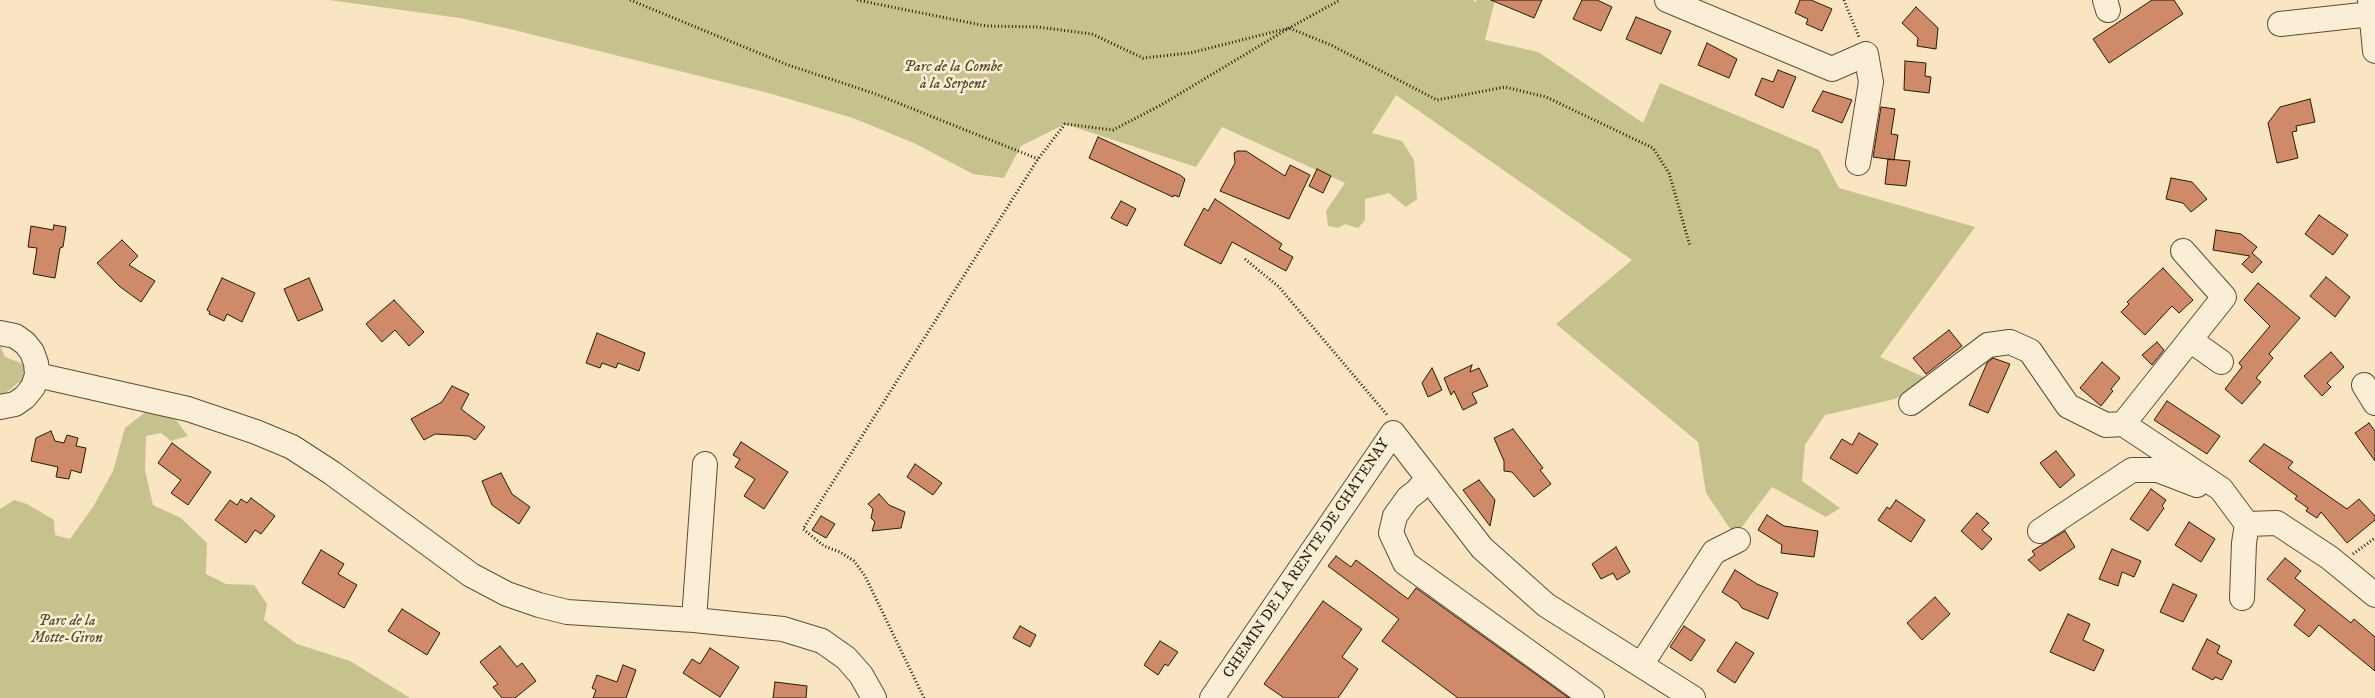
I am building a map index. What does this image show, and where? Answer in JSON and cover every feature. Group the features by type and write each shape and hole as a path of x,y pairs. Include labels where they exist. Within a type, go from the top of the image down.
{"street":[{"path":"1667,0 1832,69 1866,54 1870,82 1858,163"},
{"path":"2280,24 2323,10 2371,7 2375,51"},
{"path":"2122,424 2224,297 2183,251"},
{"path":"0,333 15,336 25,343 32,352 36,363 37,375 33,387 25,397 14,404 0,407"},
{"path":"2190,340 2221,362"},
{"path":"1910,403 1988,345 2010,342 2030,351 2068,406 2106,425 2122,424 2222,489 2247,524 2244,542 2242,598"},
{"path":"37,375 188,410 256,432 292,447 332,473 471,575 507,594 567,612 694,620 783,629 822,641 846,658 861,675 874,698"},
{"name":"CHEMIN DE LA RENTE DE CHATENAY","path":"1212,698 1393,433 1482,548 1496,561 1546,605 1693,698"},
{"path":"694,620 705,464"},
{"path":"2040,531 2132,470 2158,470 2210,491 2222,489"},
{"path":"1428,478 1408,498 1395,516 1391,533 1405,563 1592,698"},
{"path":"2247,524 2276,523 2342,567 2375,595"},
{"path":"1641,665 1714,552 1738,540"}],"path":[{"path":"630,0 788,65 873,94 1038,159"},
{"path":"857,0 986,26 1038,27 1092,34 1143,58 1190,53 1290,28 1331,45 1437,100 1505,87 1546,97 1654,148 1669,172 1690,246"},
{"path":"924,698 866,576 854,561 840,552 824,546 802,529 1038,159 1066,124 1113,130 1161,105 1340,0"},
{"path":"1844,0 1866,54"},
{"path":"1245,259 1278,286 1388,416 1393,433"},
{"path":"2342,567 2354,553 2375,538"}],"green space":[{"name":"Parc de la Combe à la Serpent","path":"329,0 1473,0 1476,3 1476,0 1495,0 1485,40 1538,52 1643,123 1660,83 1819,150 1839,188 1975,227 1880,357 1928,379 1895,399 1825,415 1805,445 1802,481 1840,508 1826,517 1772,487 1735,536 1706,493 1698,442 1556,324 1632,260 1396,95 1372,133 1402,141 1414,160 1417,199 1406,207 1389,193 1365,199 1365,220 1358,228 1345,224 1338,228 1328,226 1326,211 1345,183 1222,127 1196,167 1065,124 1021,146 1004,178 973,174 916,144 853,118 772,94 460,18"},
{"path":"0,345 5,357 21,363 27,368 25,382 18,383 3,395 0,394"},
{"name":"Parc de la Motte-Giron","path":"148,410 176,420 188,436 171,441 161,433 146,436 145,470 153,505 181,518 207,543 206,574 226,584 254,585 267,604 264,620 297,644 350,661 410,698 0,698 0,509 14,500 27,504 54,520 55,535 70,539 93,507 113,471 125,428"}],"building":[{"path":"1491,0 1542,0 1534,18"},
{"path":"1582,0 1597,0 1612,7 1601,31 1573,19"},
{"path":"1800,0 1811,0 1832,9 1822,31 1806,24 1808,19 1795,13"},
{"path":"2152,0 2174,0 2183,14 2109,63 2093,39"},
{"path":"1916,7 1938,28 1936,49 1917,46 1918,38 1902,23"},
{"path":"1636,17 1671,31 1661,54 1626,39"},
{"path":"1707,43 1737,59 1729,78 1698,65"},
{"path":"1905,61 1926,63 1925,76 1931,77 1929,93 1904,90"},
{"path":"1778,70 1796,77 1783,108 1755,95 1762,78 1773,82"},
{"path":"1823,91 1852,100 1842,123 1812,111"},
{"path":"2310,99 2315,122 2296,126 2297,131 2292,132 2298,158 2277,163 2268,123 2280,107"},
{"path":"1881,107 1895,109 1891,134 1898,135 1894,160 1873,157"},
{"path":"1098,137 1180,175 1185,179 1179,197 1174,195 1173,197 1089,158"},
{"path":"1246,151 1285,176 1290,165 1310,175 1289,219 1220,191 1235,163 1234,153"},
{"path":"1888,159 1910,161 1906,186 1885,184"},
{"path":"1317,169 1331,176 1323,193 1309,186"},
{"path":"2171,178 2192,182 2207,199 2191,212 2183,203 2166,199"},
{"path":"1215,199 1282,244 1279,249 1293,257 1286,271 1232,242 1221,264 1184,245 1204,208 1208,211"},
{"path":"1121,201 1136,209 1127,226 1111,218"},
{"path":"2319,215 2348,235 2333,255 2305,234"},
{"path":"54,225 66,227 55,278 33,274 37,248 28,247 31,226 53,230"},
{"path":"2216,230 2241,234 2257,247 2252,253 2262,262 2252,273 2242,264 2250,256 2213,250"},
{"path":"122,240 138,256 129,265 155,281 141,302 119,286 97,263"},
{"path":"2163,268 2193,300 2179,313 2172,306 2145,335 2121,312 2129,304 2127,302"},
{"path":"2326,277 2350,297 2335,317 2310,296"},
{"path":"222,278 255,293 242,322 227,314 224,321 209,314 210,312 207,310"},
{"path":"309,278 323,310 298,321 284,289"},
{"path":"2258,283 2300,318 2269,354 2273,358 2256,378 2261,382 2242,404 2225,389 2242,367 2239,363 2270,326 2244,300"},
{"path":"394,300 424,332 409,346 395,330 382,342 366,324"},
{"path":"1949,330 1962,346 1926,374 1913,358"},
{"path":"597,333 645,353 639,371 618,363 616,368 602,363 600,368 586,363"},
{"path":"2157,342 2164,350 2152,365 2142,355"},
{"path":"2331,352 2344,367 2327,383 2331,387 2322,396 2304,376"},
{"path":"1993,358 2010,364 1988,413 1969,405 1987,363"},
{"path":"2102,362 2120,378 2111,389 2113,391 2101,406 2080,388"},
{"path":"1472,365 1470,372 1479,368 1488,386 1472,393 1477,403 1463,410 1454,391 1451,395 1444,378"},
{"path":"1432,368 1442,390 1428,397 1422,383"},
{"path":"452,386 469,394 461,409 485,427 475,440 469,436 435,434 424,440 411,419 442,402"},
{"path":"2167,401 2220,436 2207,454 2154,420"},
{"path":"2369,423 2375,431 2375,461 2355,433"},
{"path":"1513,429 1543,468 1540,470 1551,484 1534,497 1512,472 1504,471 1504,461 1494,438"},
{"path":"51,431 55,441 64,443 67,435 78,438 76,446 86,448 81,473 71,470 69,479 56,477 58,467 31,461 36,438"},
{"path":"1859,433 1878,444 1857,474 1830,458 1842,439 1852,445"},
{"path":"741,442 788,472 764,509 744,496 755,479 735,467 740,459 733,455"},
{"path":"172,443 211,472 188,505 171,493 181,480 158,463"},
{"path":"2264,444 2293,462 2288,468 2347,509 2359,499 2375,516 2375,520 2347,543 2321,512 2317,518 2306,511 2308,508 2295,499 2297,496 2249,461"},
{"path":"2056,451 2075,475 2060,488 2040,463"},
{"path":"915,464 942,483 933,495 907,477"},
{"path":"501,473 512,494 530,507 519,524 492,505 482,481"},
{"path":"1479,480 1495,500 1490,526 1463,490"},
{"path":"2151,489 2166,500 2162,506 2164,508 2148,531 2130,519"},
{"path":"879,494 889,505 905,512 901,528 872,531 875,522 871,518 873,509 868,504"},
{"path":"251,498 275,516 261,534 255,530 246,543 215,520 230,500 237,505 241,499 247,503"},
{"path":"1896,500 1925,520 1911,542 1878,520 1887,507 1890,509"},
{"path":"1977,513 1989,523 1982,530 1992,539 1982,550 1961,531"},
{"path":"1767,515 1784,526 1818,531 1814,557 1781,553 1782,545 1758,530"},
{"path":"821,516 835,524 826,538 812,530"},
{"path":"2189,522 2215,539 2201,562 2175,545"},
{"path":"2065,531 2075,547 2040,571 2028,560 2035,555 2032,551"},
{"path":"1616,547 1630,572 1617,580 1613,573 1601,579 1592,564"},
{"path":"2112,549 2141,561 2134,577 2122,572 2118,586 2099,579"},
{"path":"321,550 344,564 338,574 357,585 344,608 302,583"},
{"path":"1336,556 1351,567 1356,560 1408,599 1416,588 1569,698 1458,698 1382,641 1399,619 1328,566"},
{"path":"2285,558 2301,571 2295,578 2351,623 2354,619 2375,637 2375,671 2319,625 2309,637 2294,625 2305,610 2267,579"},
{"path":"1735,570 1757,584 1778,593 1768,619 1742,608 1738,602 1722,592"},
{"path":"2173,584 2197,595 2183,622 2160,612"},
{"path":"1935,597 1950,614 1922,640 1907,623"},
{"path":"1323,601 1362,629 1342,657 1358,669 1338,698 1284,698 1264,684"},
{"path":"402,609 440,633 427,655 388,631"},
{"path":"2068,614 2090,624 2083,640 2104,650 2094,671 2050,652"},
{"path":"1020,626 1036,635 1030,647 1013,638"},
{"path":"1684,626 1705,640 1691,661 1670,647"},
{"path":"2207,639 2220,646 2217,653 2232,661 2222,680 2215,677 2213,680 2192,669"},
{"path":"1160,641 1178,652 1168,666 1165,664 1158,675 1144,665"},
{"path":"1736,642 1754,653 1735,683 1717,671"},
{"path":"500,646 517,667 522,663 536,681 515,698 502,698 493,687 498,684 480,662"},
{"path":"710,648 739,667 720,697 683,673 692,659 700,664"},
{"path":"623,665 636,670 626,698 593,698 596,690 592,688 597,675 617,682"},
{"path":"775,682 807,686 806,698 773,698"}]}
